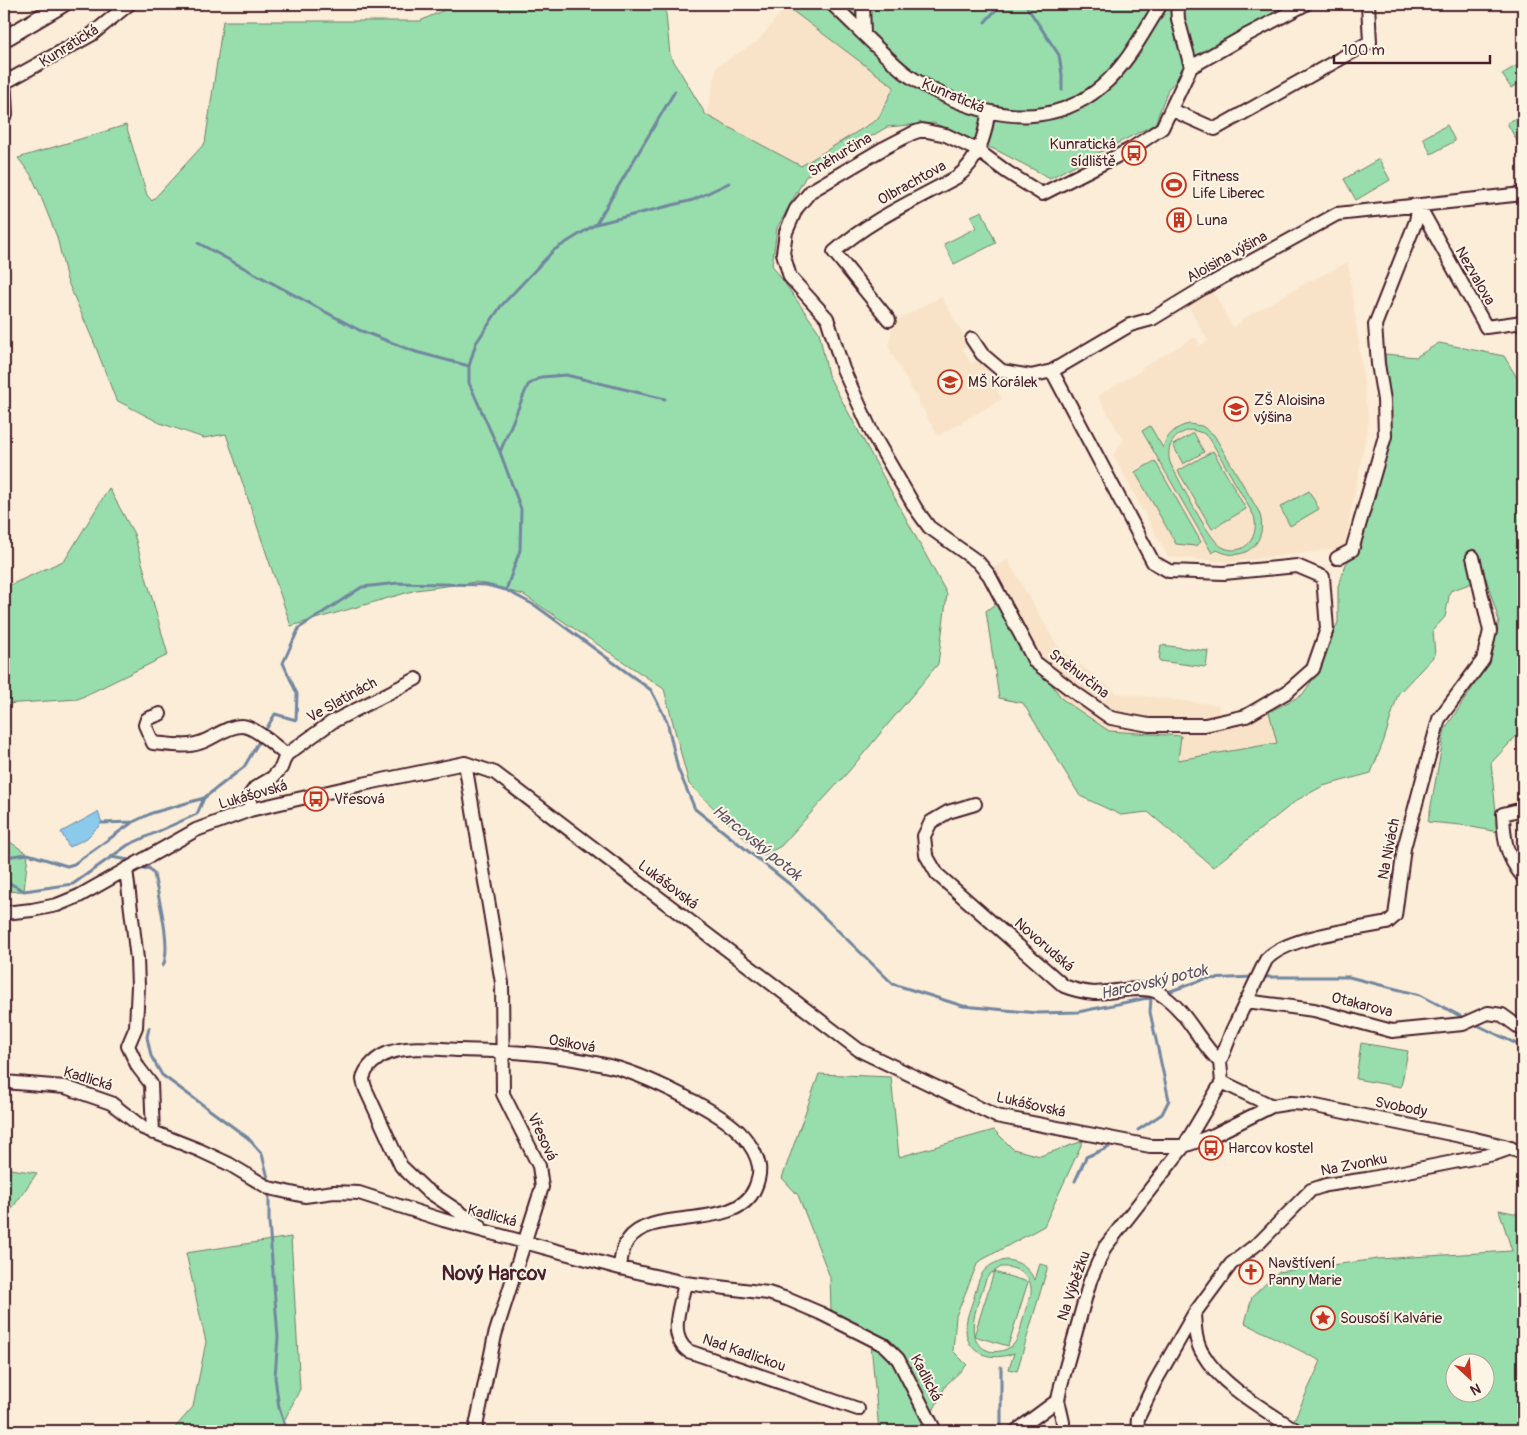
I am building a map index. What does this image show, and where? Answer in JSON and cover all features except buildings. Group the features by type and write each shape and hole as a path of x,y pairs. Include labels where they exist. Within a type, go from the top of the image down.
{"main road":[{"path":"9,36 64,4"}],"street":[{"name":"Kunratická","path":"4,83 91,35 129,4"},
{"name":"Kunratická","path":"832,4 904,72 918,82 948,98 988,112 1019,115 1046,114 1086,97 1100,87 1125,60 1161,4"},
{"path":"863,4 864,34"},
{"path":"1178,4 1178,19 1191,67"},
{"path":"977,150 1042,194 1131,149 1162,128 1191,67 1306,4"},
{"path":"1172,110 1215,129 1370,42 1368,4"},
{"path":"4,75 6,114"},
{"name":"Olbrachtova","path":"889,320 834,252 851,237 876,221 958,177 966,170 986,131 988,112"},
{"name":"Sněhurčina","path":"977,150 936,132 922,130 912,133 811,191 796,210 786,232 783,253 790,277 827,318 843,369 872,433 916,509 929,527 978,562 989,575 1035,662 1111,718 1150,725 1205,725 1246,716 1287,692 1313,669 1327,629 1323,577 1297,566 1224,573 1169,571 1153,562 1122,500 1052,371"},
{"name":"Aloisina výšina","path":"972,339 982,354 1002,371 1031,376 1052,371 1130,325 1152,319 1203,288 1337,214 1523,194"},
{"path":"1337,558 1352,550 1385,436 1384,400 1378,364 1375,325 1416,222 1419,206"},
{"name":"Nezvalova","path":"1419,206 1486,327 1523,322"},
{"name":"Na Nivách","path":"1220,1062 1254,984 1271,954 1291,944 1387,923 1395,916 1404,848 1439,719 1483,660 1490,631 1473,557"},
{"name":"Ve Slatinách","path":"250,810 250,795 254,788 272,778 281,768 286,755 332,722 416,679"},
{"path":"160,714 147,719 145,725 153,743 198,744 226,730 242,726 269,741 286,755"},
{"name":"Lukášovská","path":"4,913 57,905 90,891 196,830 250,810 465,763 495,773 859,1050 996,1116 1150,1146 1184,1146"},
{"name":"Vřesová","path":"465,763 502,983 501,1052 503,1094 539,1166 542,1187 495,1335 475,1431"},
{"name":"Novorudská","path":"975,804 948,812 931,822 924,836 926,855 937,874 1064,986 1076,991 1096,993 1135,989 1157,991 1174,1003 1186,1016 1208,1051 1220,1062"},
{"path":"1523,810 1503,814 1510,858 1523,877"},
{"path":"126,869 138,959 136,1027 128,1046 138,1067 150,1084 153,1133"},
{"name":"Otakarova","path":"1246,1001 1314,1010 1392,1031 1463,1024 1488,1013 1502,1015 1523,1030"},
{"name":"Osiková","path":"486,1231 426,1189 401,1166 363,1080 368,1068 376,1060 405,1048 552,1055 618,1068 647,1079 702,1106 726,1121 742,1135 754,1153 759,1166 759,1180 752,1196 745,1203 726,1212 652,1225 638,1230 628,1238 622,1250 620,1268"},
{"path":"1184,1146 1222,1082 1220,1062"},
{"name":"Kadlická","path":"4,1082 50,1085 80,1092 111,1103 143,1128 229,1164 269,1188 305,1196 334,1192 359,1193 443,1220 620,1268 685,1283 768,1293 820,1313 884,1345 898,1359 935,1431"},
{"path":"1222,1082 1272,1106"},
{"name":"Svobody","path":"1184,1146 1214,1135 1272,1106 1291,1103 1306,1104 1475,1139 1517,1150"},
{"name":"Na Výběžku","path":"1062,1431 1063,1422 1058,1400 1090,1281 1105,1247 1184,1146"},
{"name":"Na Zvonku","path":"1136,1431 1138,1418 1194,1314 1231,1264 1261,1241 1311,1190 1326,1185 1517,1150"},
{"name":"Nad Kadlickou","path":"685,1283 676,1328 681,1346 688,1351 858,1409"},
{"path":"1194,1314 1196,1336 1202,1354 1217,1374 1297,1431"},
{"path":"1016,1431 1058,1400"}],"shaded area":[{"path":"786,6 894,87 878,119 801,166 706,116 717,66 758,41"},
{"name":"ZŠ Aloisina výšina","path":"1348,262 1369,421 1344,548 1229,562 1168,557 1113,455 1124,440 1098,396 1142,370 1141,368 1195,337 1200,345 1208,341 1187,304 1212,290 1233,327 1241,322 1241,320 1306,283"},
{"name":"MŠ Korálek","path":"941,296 969,345 963,349 971,364 981,358 1002,399 938,436 888,347 894,322"},
{"path":"1008,560 1055,642 1063,651 1117,693 1219,705 1217,725 1269,712 1278,743 1178,760 1180,736 1109,731 1062,699 995,604 980,575"}],"green space":[{"path":"457,4 665,4 670,55 706,115 801,166 878,119 894,87 786,6 789,4 1289,4 1208,50 1168,89 1155,124 1050,178 998,151 934,123 887,127 806,176 777,228 772,265 819,332 828,375 947,594 938,664 849,771 781,846 763,856 689,784 664,689 524,595 476,582 416,590 291,626 226,434 204,438 160,423 116,400 67,280 57,237 39,192 31,175 18,158 126,125 147,195 152,201 205,143 223,21 420,21"},
{"path":"1523,62 1523,81 1511,88 1502,74"},
{"path":"1523,114 1523,152 1507,123"},
{"path":"1447,125 1455,141 1431,154 1423,138"},
{"path":"1379,159 1390,180 1356,200 1344,179"},
{"path":"982,211 996,243 954,264 944,244 976,228 971,216"},
{"path":"1439,343 1504,356 1523,388 1523,729 1491,763 1498,832 1461,825 1428,822 1445,729 1489,663 1499,621 1486,578 1450,591 1445,617 1433,630 1435,655 1398,694 1384,740 1371,773 1323,786 1297,800 1213,867 1148,812 1121,815 1080,796 1023,703 999,698 986,611 995,604 1062,699 1109,731 1181,736 1178,760 1277,743 1269,712 1302,695 1319,671 1338,622 1338,586 1346,564 1356,552 1390,439 1385,354 1416,357"},
{"path":"1189,424 1202,426 1214,435 1259,512 1262,522 1261,532 1253,547 1245,552 1227,554 1217,550 1212,553 1142,431 1150,426 1163,448 1172,432","holes":["1192,430 1203,433 1210,439 1254,516 1255,531 1252,538 1248,544 1237,550 1222,547 1209,533 1187,496 1169,459 1170,447 1176,437"]},
{"path":"1194,433 1204,452 1183,464 1173,445"},
{"path":"1213,451 1246,509 1212,529 1178,471"},
{"path":"1155,461 1201,542 1195,546 1176,544 1135,472"},
{"path":"109,488 134,534 168,655 78,699 4,704 4,575 8,586 65,560"},
{"path":"1309,491 1319,509 1290,526 1280,507"},
{"path":"1161,645 1208,651 1206,667 1159,661"},
{"path":"4,838 28,854 24,891 4,892"},
{"path":"1361,1043 1408,1051 1401,1087 1356,1079"},
{"path":"819,1074 891,1077 899,1157 994,1130 1013,1149 1040,1156 1083,1141 1044,1226 978,1262 956,1316 953,1351 967,1365 946,1385 923,1431 879,1431 870,1333 831,1310 830,1277 798,1195 782,1178"},
{"path":"4,1168 37,1173 4,1220"},
{"path":"1499,1210 1523,1215 1523,1431 1311,1431 1294,1420 1321,1361 1245,1323 1252,1297 1278,1272 1378,1259 1512,1251"},
{"path":"291,1237 300,1389 279,1431 172,1431 193,1407 206,1342 186,1253"},
{"path":"1007,1260 1020,1264 1027,1269 1035,1280 1040,1264 1048,1266 1017,1371 1009,1369 1014,1353 998,1357 982,1354 970,1344 966,1327 981,1275 991,1265","holes":["1001,1267 1018,1270 1026,1277 1031,1287 1031,1293 1020,1332 1014,1344 1009,1348 996,1352 989,1351 980,1346 975,1338 973,1329 976,1308 986,1279"]},
{"path":"994,1272 1028,1282 1008,1346 974,1336"}],"water":[{"path":"98,812 102,823 87,838 69,847 61,832"}],"waterway":[{"path":"985,22 1001,4"},
{"path":"1025,4 1059,55 1062,90"},
{"path":"506,590 520,550 521,509 500,452 469,383 469,366 476,343 501,306 554,250 596,224 675,91"},
{"path":"596,224 693,200 729,183"},
{"path":"198,243 359,330 416,352 469,366"},
{"path":"500,452 528,385 541,377 566,375 665,399"},
{"name":"Harcovský potok","path":"264,733 275,714 296,720 297,694 283,663 299,628 362,587 398,583 486,585 506,590 536,606 651,690 667,721 678,769 695,809 792,886 893,984 963,1006 1038,1013 1078,1012 1157,996"},
{"name":"Harcovský potok","path":"4,880 24,891 73,884 128,845 197,814 204,798 244,767 261,738"},
{"path":"4,857 28,854 67,866 74,864 133,822 152,813 204,798"},
{"path":"102,823 133,822"},
{"path":"111,857 129,860"},
{"path":"136,870 149,868 154,874 165,934 166,946 163,966"},
{"name":"Harcovský potok","path":"1165,993 1205,979 1254,977"},
{"name":"Harcovský potok","path":"1263,977 1349,977 1420,995 1466,1019"},
{"path":"1138,1130 1162,1114 1169,1100 1150,1012 1151,998"},
{"name":"Harcovský potok","path":"1473,1023 1523,1047"},
{"path":"149,1028 147,1037 151,1056 162,1075 248,1138 262,1154 269,1182"},
{"path":"1075,1181 1086,1157 1109,1147"},
{"path":"269,1194 269,1222 278,1337 275,1377 279,1408 287,1431"},
{"path":"1001,1367 1001,1431"}],"place":[{"name":"Kunratická sídliště","path":"1134,153"},
{"name":"Fitness Life Liberec","path":"1174,185"},
{"name":"Luna","path":"1179,220"},
{"name":"MŠ Korálek","path":"950,382"},
{"name":"ZŠ Aloisina výšina","path":"1236,409"},
{"name":"Vřesová","path":"316,799"},
{"name":"Harcov kostel","path":"1211,1148"},
{"name":"Navštívení Panny Marie","path":"1251,1272"},
{"name":"Sousoší Kalvárie","path":"1323,1318"}],"district":[{"name":"Nový Harcov","path":"494,1273"}]}
